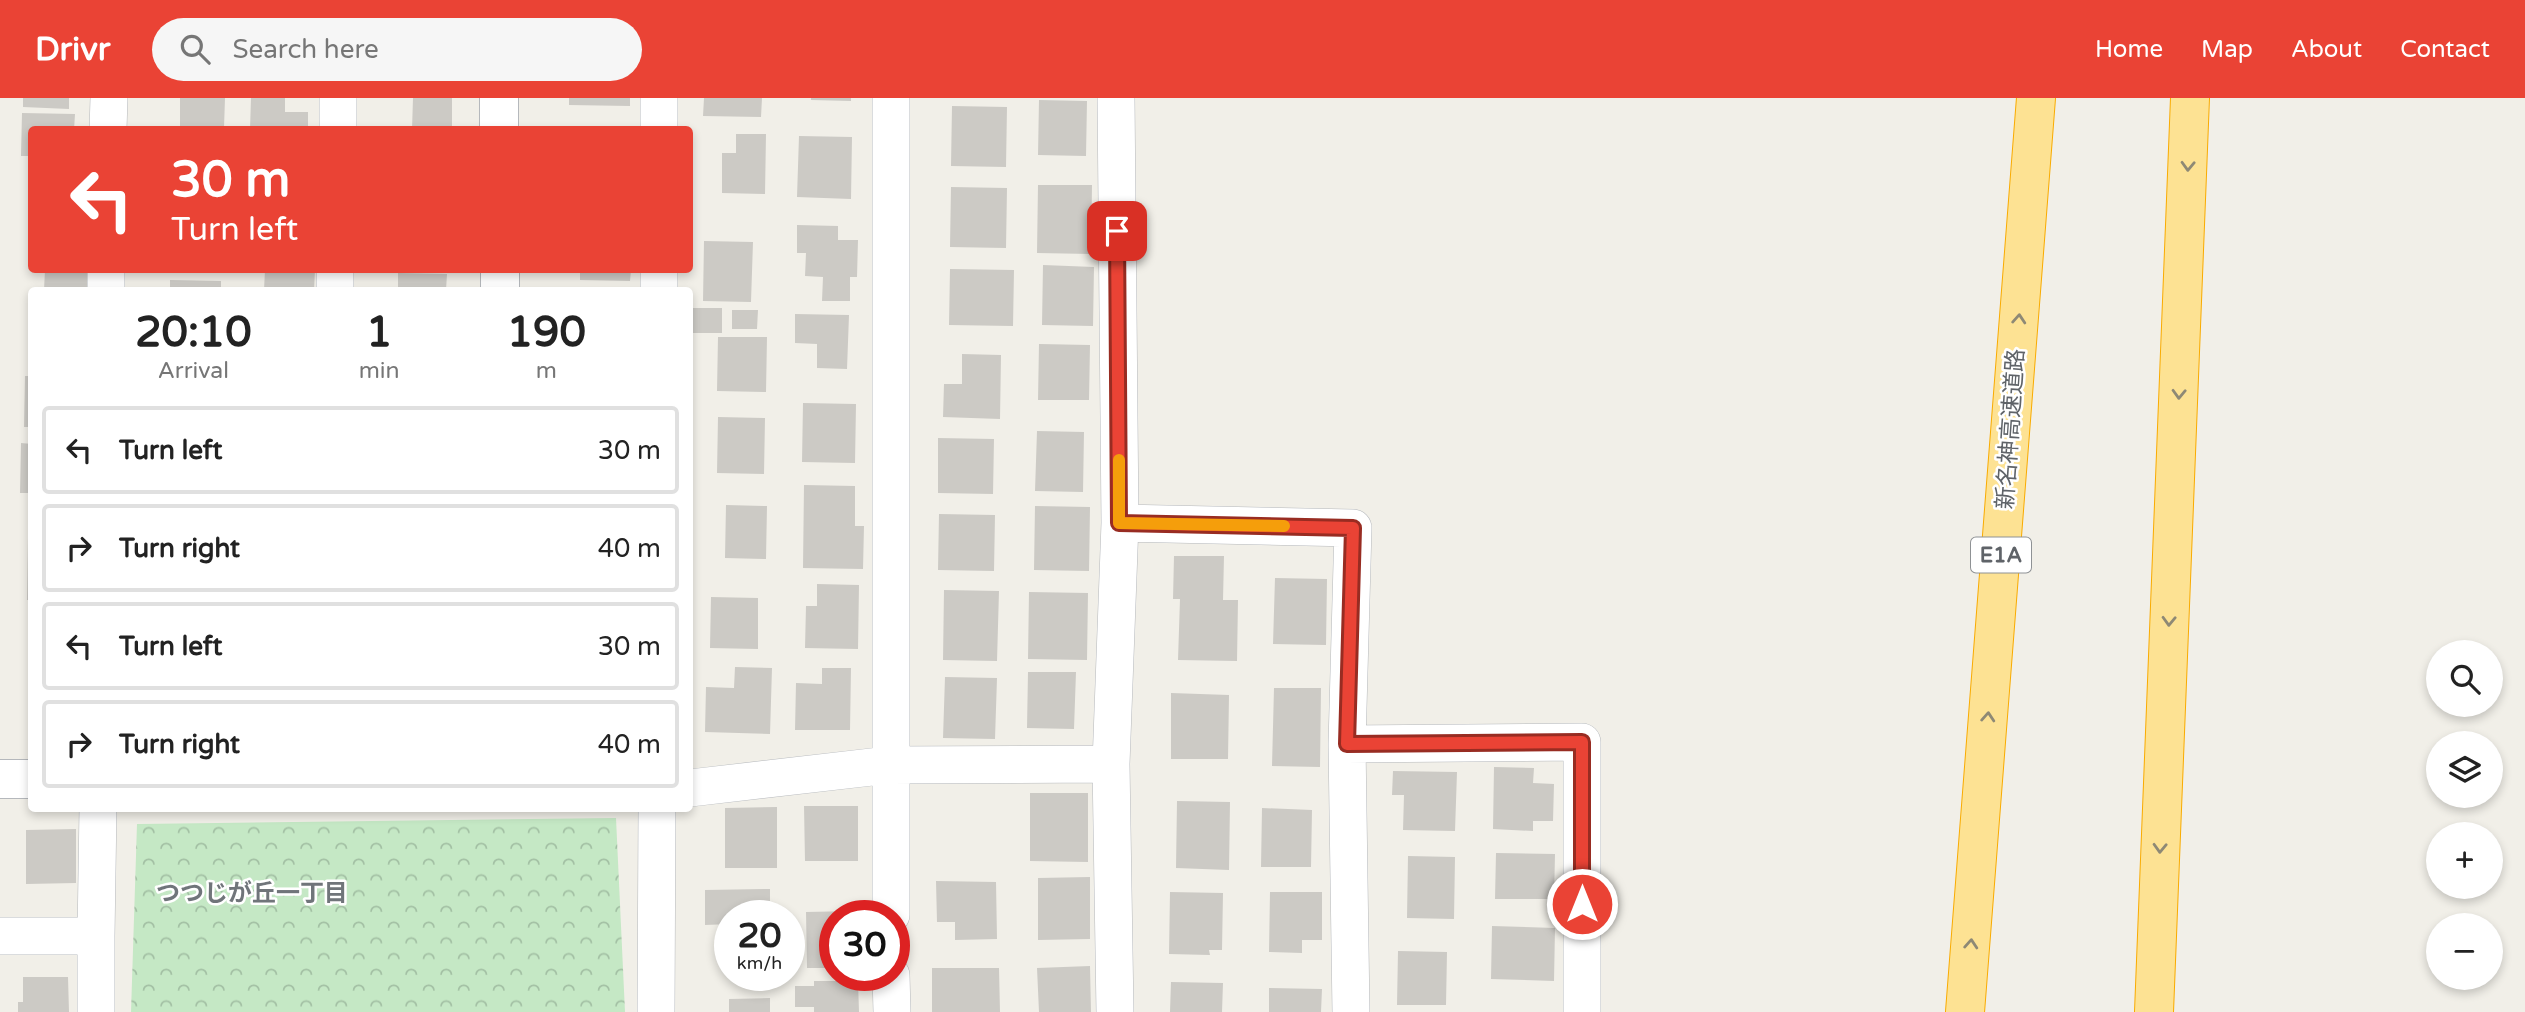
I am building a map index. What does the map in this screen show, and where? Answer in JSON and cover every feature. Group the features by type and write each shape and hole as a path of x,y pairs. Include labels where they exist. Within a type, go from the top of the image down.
{"highway":[{"name":"新名神高速道路","path":"1965,1012 2036,98"},
{"path":"2154,1012 2190,98"}],"street":[{"path":"108,98 108,126"},
{"path":"338,98 338,126"},
{"path":"499,98 499,126"},
{"path":"659,98 659,126"},
{"path":"891,98 891,900"},
{"path":"1115,1012 1111,764 1119,523 1116,98"},
{"path":"1119,523 1353,528 1347,744 1351,1012"},
{"path":"1347,744 1582,742 1582,1012"},
{"path":"693,788 889,765 1111,764"},
{"path":"0,779 28,779"},
{"path":"96,1012 99,812"},
{"path":"656,1012 657,812"},
{"path":"0,936 96,936"},
{"path":"891,991 892,1012"}],"green space":[{"path":"616,818 625,1012 131,1012 137,824"}],"building":[{"path":"23,98 69,98 69,109 23,107"},
{"path":"180,98 225,98 224,126 180,126"},
{"path":"251,98 285,98 285,112 308,112 308,126 250,126"},
{"path":"413,98 452,98 452,126 412,126"},
{"path":"569,98 630,98 630,106 569,105"},
{"path":"704,98 762,98 761,117 703,116"},
{"path":"851,98 851,101 811,100"},
{"path":"1039,100 1087,101 1086,156 1038,155"},
{"path":"952,106 1007,107 1006,167 951,166"},
{"path":"22,113 75,114 74,126 28,126 28,156 21,156"},
{"path":"736,134 766,134 765,194 722,193 722,153 736,153"},
{"path":"799,136 852,137 851,199 797,197"},
{"path":"1038,185 1092,185 1091,254 1037,253"},
{"path":"951,187 1007,188 1006,248 950,247"},
{"path":"797,225 838,226 838,240 858,240 857,277 850,277 850,301 822,301 823,277 805,276 806,253 797,253"},
{"path":"704,241 753,242 751,302 703,301"},
{"path":"1043,265 1094,267 1093,326 1042,325"},
{"path":"950,269 1014,270 1013,326 949,325"},
{"path":"45,273 88,273 88,287 44,287"},
{"path":"265,273 315,273 314,287 264,287"},
{"path":"398,273 447,274 446,287 398,287"},
{"path":"580,273 631,273 630,281 580,280"},
{"path":"170,280 221,281 221,287 170,287"},
{"path":"693,308 722,308 722,333 693,333"},
{"path":"732,310 758,310 757,329 732,329"},
{"path":"795,314 849,315 847,369 817,368 817,344 795,343"},
{"path":"718,337 767,337 766,392 717,391"},
{"path":"1039,344 1090,345 1089,400 1038,400"},
{"path":"962,354 1001,355 1000,419 943,417 944,384 962,384"},
{"path":"25,376 28,376 28,427 24,427"},
{"path":"803,403 856,404 855,463 802,462"},
{"path":"718,417 765,418 764,474 717,473"},
{"path":"1037,431 1084,432 1083,492 1035,491"},
{"path":"938,438 994,439 993,494 938,493"},
{"path":"21,443 28,444 28,493 20,493"},
{"path":"804,485 855,486 855,526 864,526 863,569 803,568"},
{"path":"726,505 767,506 766,559 725,558"},
{"path":"1035,506 1090,507 1089,571 1034,570"},
{"path":"939,514 995,515 994,571 938,570"},
{"path":"28,538 28,600 27,600"},
{"path":"1174,556 1224,556 1223,600 1238,600 1237,661 1178,660 1180,599 1173,599"},
{"path":"1275,578 1327,579 1326,645 1273,644"},
{"path":"817,584 859,585 858,649 805,648 806,606 817,606"},
{"path":"944,590 999,591 997,661 943,660"},
{"path":"1029,592 1088,593 1087,660 1028,659"},
{"path":"711,597 758,598 758,649 710,648"},
{"path":"735,667 772,668 770,734 705,732 706,687 734,688"},
{"path":"822,668 851,668 850,730 795,730 796,683 822,684"},
{"path":"1028,672 1076,672 1074,729 1027,728"},
{"path":"945,677 997,678 995,739 943,738"},
{"path":"1274,688 1321,688 1320,767 1272,766"},
{"path":"1171,693 1229,695 1228,759 1171,759"},
{"path":"1494,767 1534,768 1533,783 1554,784 1553,821 1533,821 1533,831 1493,829"},
{"path":"1393,771 1457,772 1455,831 1403,830 1404,795 1392,795"},
{"path":"1030,793 1088,793 1088,862 1030,861"},
{"path":"1177,801 1230,802 1229,870 1176,868"},
{"path":"804,806 858,806 858,861 805,861"},
{"path":"777,807 777,868 725,868 725,808"},
{"path":"1262,808 1312,810 1311,867 1261,867"},
{"path":"76,829 76,883 26,884 26,830"},
{"path":"1496,853 1555,854 1554,899 1495,899"},
{"path":"1408,856 1455,857 1454,919 1407,918"},
{"path":"1090,877 1090,939 1038,940 1038,878"},
{"path":"936,881 996,882 997,939 955,940 955,922 937,922"},
{"path":"770,889 770,900 714,900 714,925 705,925 705,890"},
{"path":"1170,892 1223,893 1222,950 1209,950 1210,955 1169,954"},
{"path":"1270,892 1322,892 1322,940 1302,940 1302,953 1269,952"},
{"path":"806,912 819,912 819,968 807,968"},
{"path":"1492,926 1555,928 1554,981 1491,979"},
{"path":"1398,951 1447,952 1446,1005 1397,1005"},
{"path":"1090,966 1091,1012 1039,1012 1037,968"},
{"path":"932,968 999,968 1000,1012 932,1012"},
{"path":"23,977 68,977 69,1012 18,1012 18,1002 23,1002"},
{"path":"814,981 819,981 819,991 858,991 859,1012 814,1012 814,1007 795,1007 795,991 805,991 805,986 814,986"},
{"path":"1171,982 1223,983 1222,1012 1170,1012"},
{"path":"1269,988 1322,989 1321,1012 1269,1012"},
{"path":"770,998 770,1012 729,1012 729,999"}],"slow traffic":[{"path":"1119,460 1119,523 1284,526"}],"district":[{"name":"つつじが丘一丁目","path":"252,893"}],"route":[{"path":"1117,231 1119,523 1353,528 1347,744 1582,742 1582,904"}]}
